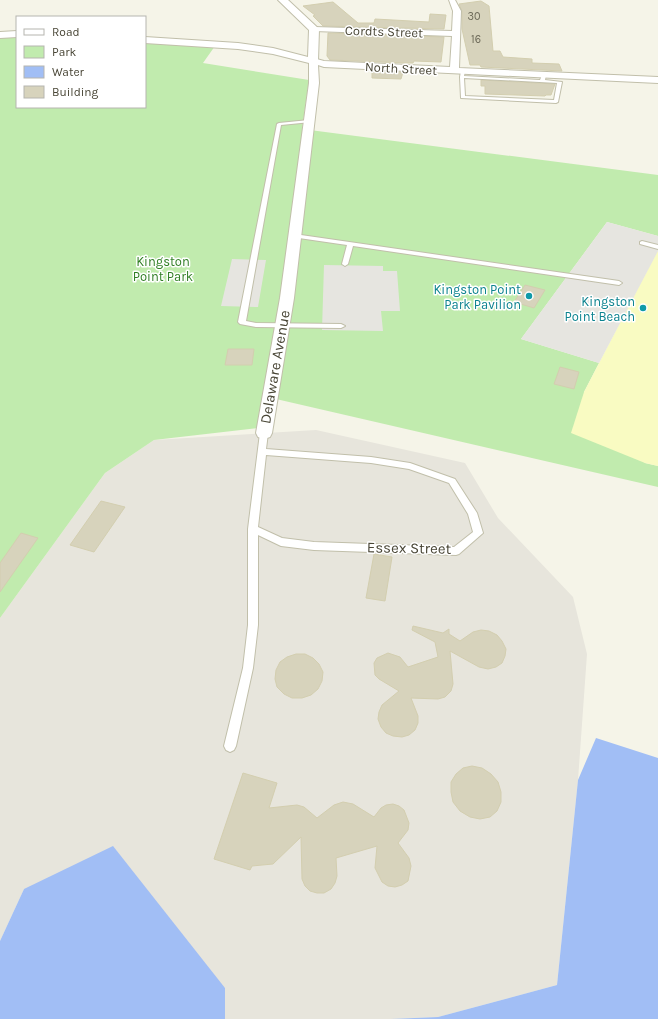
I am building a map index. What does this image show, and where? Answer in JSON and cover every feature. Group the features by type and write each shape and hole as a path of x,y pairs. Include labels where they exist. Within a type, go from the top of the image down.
{"street":[{"path":"282,0 314,29"},
{"path":"452,1 457,11 455,34 460,72"},
{"name":"Cordts Street","path":"314,29 455,34"},
{"name":"Delaware Avenue","path":"264,433 282,325 314,83 314,29"},
{"path":"0,35 16,34"},
{"name":"North Street","path":"146,40 238,46 273,52 324,64 543,78 658,80"}],"lane":[{"path":"460,72 463,97 556,102 560,82 543,78"},
{"path":"309,121 279,124 242,322 256,325 341,326"},
{"path":"294,236 619,283"},
{"path":"642,243 658,247"},
{"path":"345,264 350,244"},
{"name":"Delaware Avenue","path":"230,746 248,668 253,625 253,529 264,433"},
{"name":"Essex Street","path":"253,529 281,542 307,545 456,551 478,533 472,513 452,481 410,466 371,460 262,452"}],"shaded area":[{"path":"607,222 658,236 658,251 599,363 521,339"},
{"path":"232,259 266,260 258,307 221,306"},
{"path":"324,265 383,266 383,271 397,271 400,311 381,311 383,331 322,330"},
{"path":"316,430 465,463 498,518 573,597 587,654 578,780 557,985 438,1017 391,1019 225,1019 225,988 24,889 0,941 0,618 105,473 154,440"}],"green space":[{"name":"Kingston Point Park","path":"16,36 16,108 146,108 146,43 215,46 203,63 309,80 302,129 658,175 658,236 607,222 521,339 599,363 584,392 645,463 658,466 658,487 263,396 258,428 154,440 105,473 0,618 0,37"}],"sand":[{"name":"Kingston Point Beach","path":"657,252 658,466 645,463 571,433 584,392"}],"water":[{"path":"596,738 658,758 658,1019 391,1019 438,1017 557,985 578,780"},
{"path":"113,846 225,988 225,1019 0,1019 0,941 24,889"}],"building":[{"path":"481,1 489,6 493,51 500,51 503,57 532,59 532,63 559,64 562,71 481,67 480,65 470,65 462,29 462,11 459,4"},
{"path":"333,2 358,23 374,23 375,19 429,22 430,14 446,15 444,29 323,26 313,16 315,15 303,6"},
{"path":"328,33 444,37 441,62 414,61 413,63 406,63 330,60 327,56"},
{"path":"372,71 403,72 401,79 372,78"},
{"path":"481,80 555,84 551,95 545,96 485,94 485,86 481,86"},
{"name":"Kingston Point Park Pavilion","path":"525,285 545,290 534,308 514,302"},
{"path":"228,349 254,349 252,365 225,365"},
{"path":"560,367 579,372 574,389 554,384"},
{"path":"101,501 125,507 94,552 70,545"},
{"path":"21,533 38,538 0,592 0,563"},
{"path":"374,554 392,557 385,601 366,598"},
{"path":"413,626 443,633 449,629 449,634 460,641 473,632 481,630 489,631 497,635 502,641 506,649 505,656 502,663 496,667 488,669 479,667 450,651 453,684 451,691 445,697 438,699 411,698 418,716 418,723 415,730 409,735 402,737 393,736 386,733 381,727 378,719 382,705 399,691 375,675 374,663 377,658 388,653 400,657 408,667 438,657 435,642 412,630"},
{"path":"296,654 305,654 313,658 319,664 323,672 322,681 318,689 311,695 302,698 292,698 284,694 277,687 275,679 276,670 280,662 287,657"},
{"path":"472,766 482,768 491,774 498,782 501,792 501,802 497,811 490,817 480,819 470,817 460,811 453,802 451,782 456,774 463,768"},
{"path":"243,773 277,783 269,808 297,805 304,807 317,818 334,805 343,802 353,804 374,817 381,808 386,805 393,804 399,806 404,810 409,823 408,830 398,843 409,858 411,866 408,881 395,887 388,886 382,882 375,868 377,846 336,858 337,876 331,889 324,893 310,891 305,886 302,879 301,837 273,864 252,866 250,870 214,859"}],"place":[{"name":"Kingston Point Park Pavilion","path":"529,296"},
{"name":"Kingston Point Beach","path":"643,308"}]}
